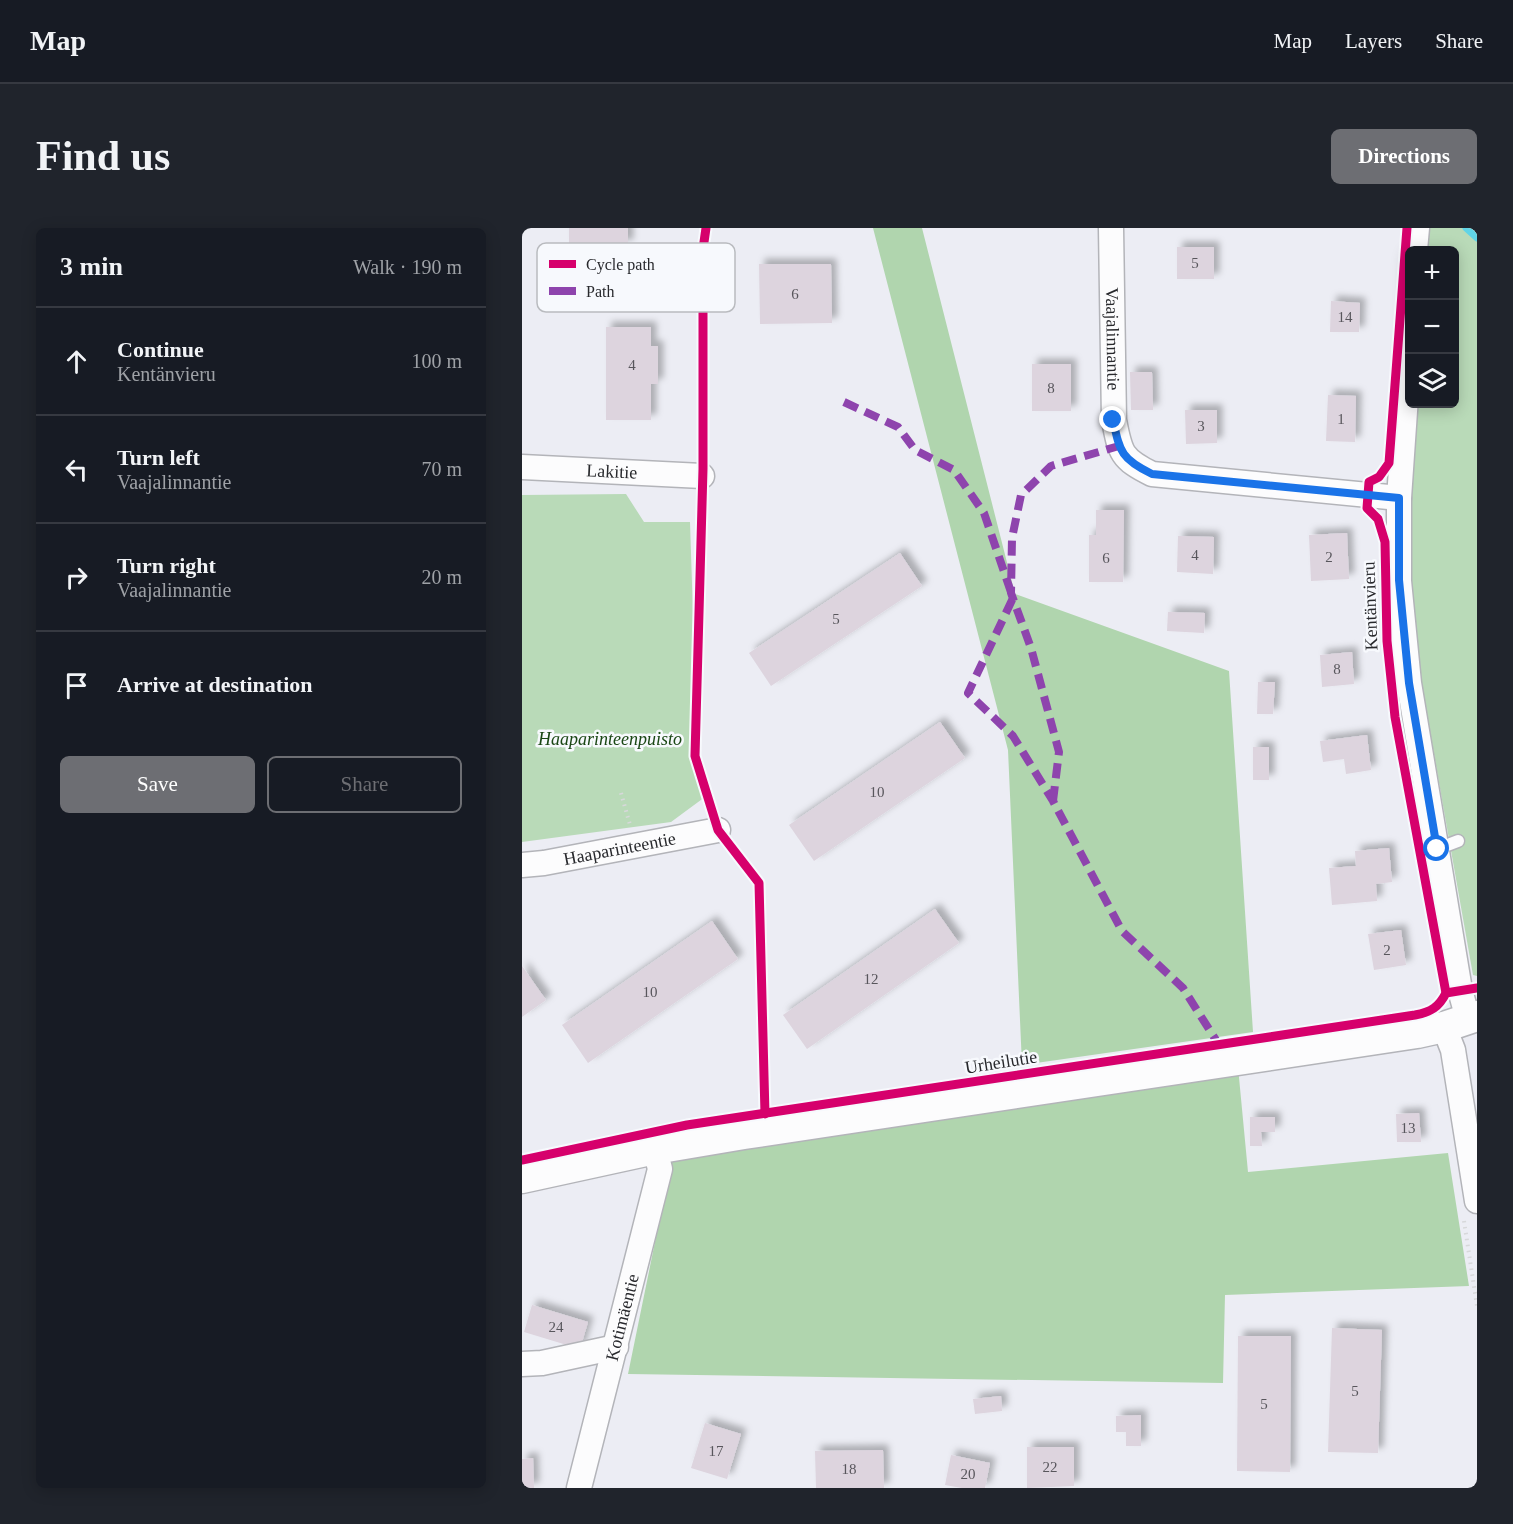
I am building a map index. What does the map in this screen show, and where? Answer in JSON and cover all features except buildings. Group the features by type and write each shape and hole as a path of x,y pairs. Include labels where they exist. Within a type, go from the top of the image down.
{"street":[{"name":"Vaajalinnantie","path":"1112,228 1113,420 1119,446 1131,464 1152,474 1399,498"},
{"path":"1415,246 1417,228"},
{"name":"Kentänvieru","path":"1409,354 1399,498 1399,580 1409,683 1448,845 1463,1021 1453,1050 1477,1201"},
{"name":"Lakitie","path":"522,467 702,476"},
{"name":"Haaparinteentie","path":"522,865 718,831"},
{"name":"Urheilutie","path":"522,1178 655,1149 744,1134 1393,1036 1463,1021"},
{"name":"Kotimäentie","path":"579,1488 660,1169 655,1149"},
{"path":"522,1364 542,1363 616,1347"}],"path":[{"path":"621,793 636,846"}],"green space":[{"path":"873,228 922,228 1015,594 1229,671 1253,1032 1022,1065 1008,750"},
{"path":"1428,228 1477,228 1477,976 1473,975 1420,675 1409,582 1410,495 1416,408 1459,408 1459,246 1427,246"},
{"name":"Haaparinteenpuisto","path":"626,494 644,522 690,522 697,739 709,794 671,822 522,842 522,495"},
{"path":"1238,1067 1248,1172 1448,1153 1469,1286 1225,1295 1223,1383 628,1374 674,1149"}],"waterway":[{"path":"1466,228 1477,238"}],"marked path":[{"path":"844,402 898,427 915,450 954,470 984,513 1013,598 968,693 1013,736 1053,801 1122,931 1183,988 1219,1045"},
{"path":"1053,801 1059,752 1031,648 1011,593 1012,538 1021,495 1051,466 1119,446"}],"cycle path":[{"path":"704,243 706,228"},
{"path":"1407,228 1389,463 1379,477 1369,482 1367,508 1378,519 1385,542 1387,641 1395,717 1446,993"},
{"path":"703,312 703,469 695,756 718,830 759,883 765,1114"},
{"path":"522,1160 687,1125 1415,1015 1434,1008 1446,993 1477,988"}],"route":[{"path":"1113,420 1119,446 1131,464 1152,474 1399,498 1399,580 1409,683 1437,849"}]}
